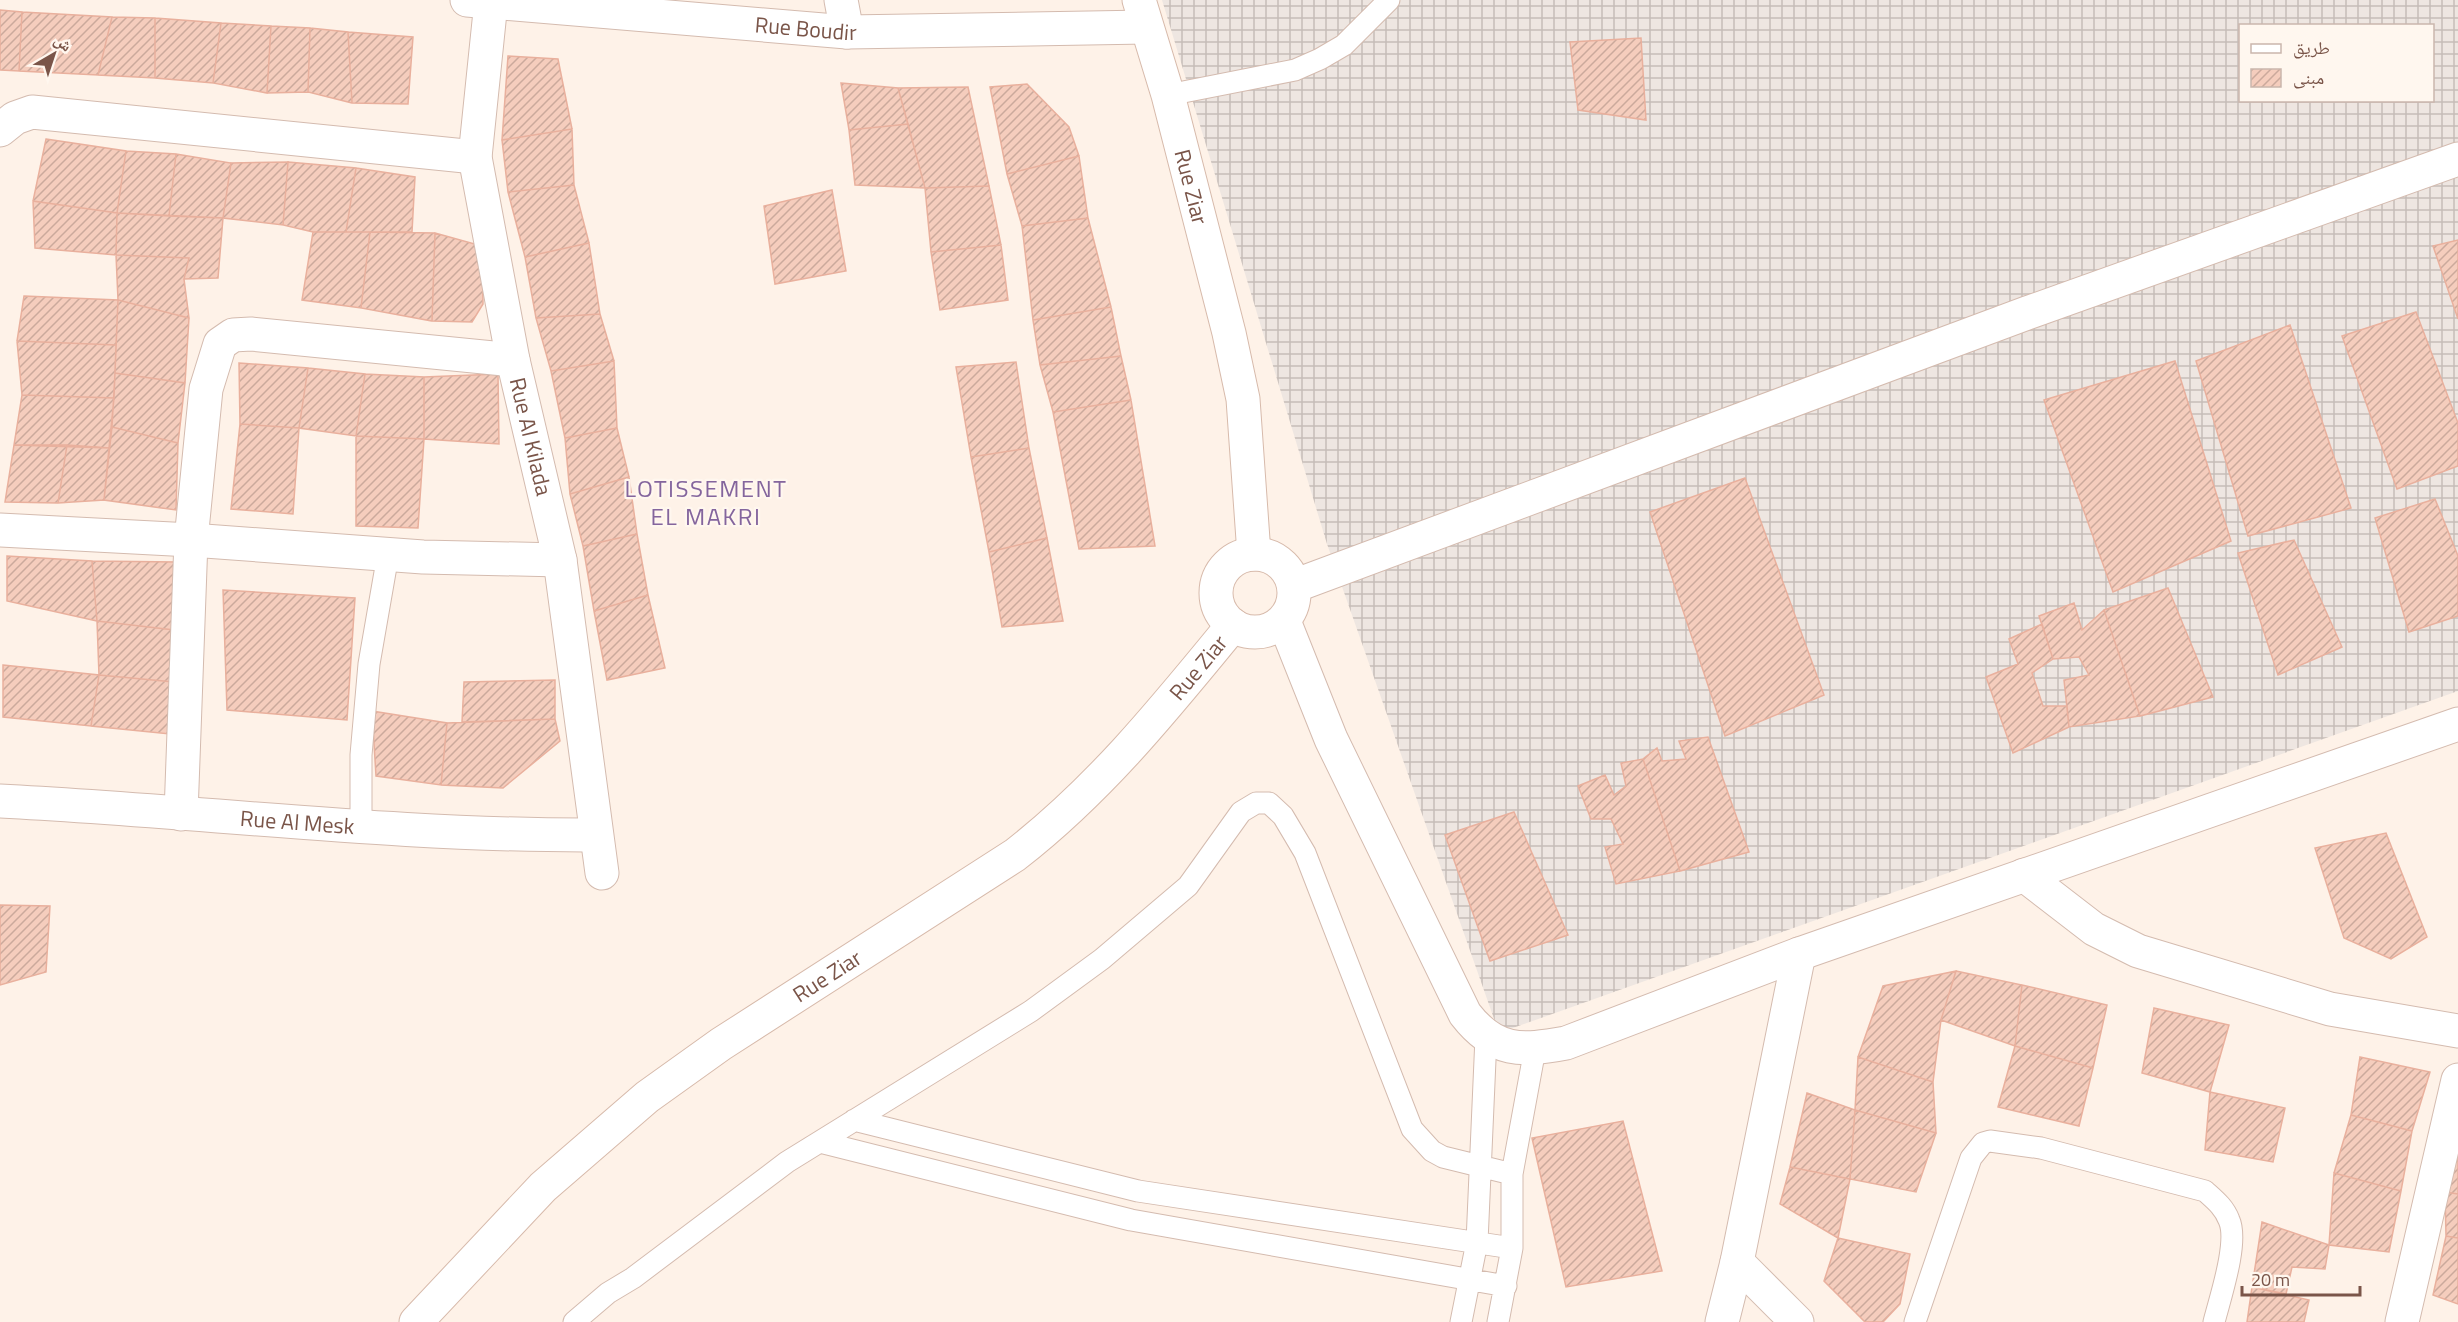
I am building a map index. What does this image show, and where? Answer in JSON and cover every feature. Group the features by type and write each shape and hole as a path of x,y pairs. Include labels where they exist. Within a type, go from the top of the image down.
{"street":[{"path":"841,0 847,32"},
{"name":"Rue Boudir","path":"479,1 847,32 1143,13"},
{"name":"Rue Al Kilada","path":"479,1 475,157 513,360 560,560 602,873"},
{"name":"Rue Ziar","path":"1143,13 1168,95 1229,333 1243,399 1254,554"},
{"path":"0,130 15,118 32,112 475,157"},
{"path":"1294,586 2027,313 2458,159"},
{"path":"181,814 191,540 206,389 214,358 226,339 233,335 251,334 513,360"},
{"path":"0,530 191,540 388,555 560,560"},
{"path":"1254,554 1272,558 1280,563 1287,569 1294,586 1294,598 1284,621 1272,629 1259,632 1245,632 1233,626 1220,611 1216,601 1221,573 1235,559 1254,554"},
{"path":"1284,621 1331,739 1446,979 1465,1014 1486,1037 1511,1048 1535,1049 1566,1043 1799,954 2458,724"},
{"name":"Rue Ziar","path":"416,1322 543,1187 647,1097 721,1044 1015,855 1052,826 1145,733 1233,626"},
{"name":"Rue Al Mesk","path":"0,801 362,828 505,836 596,835"},
{"path":"2024,875 2094,929 2138,951 2330,1009 2458,1031"},
{"path":"1722,1322 1737,1262 1799,954"},
{"path":"2402,1322 2458,1080"},
{"path":"1737,1262 1797,1322"}],"lane":[{"path":"1168,95 1295,69 1320,59 1344,45 1389,0"},
{"path":"362,828 361,755 369,664 388,555"},
{"path":"574,1322 608,1293 633,1278 787,1162 1031,1011 1102,959 1188,886 1241,812 1256,803 1269,803 1283,816 1305,853 1412,1129 1432,1152 1443,1157 1512,1174"},
{"path":"1461,1322 1477,1242 1486,1037"},
{"path":"1498,1322 1512,1248 1512,1174 1535,1049"},
{"path":"854,1120 1138,1191 1227,1207 1512,1248"},
{"path":"1915,1322 1971,1158 1983,1143 1990,1141 2041,1148 2205,1191 2223,1208 2231,1222 2231,1248 2214,1322"},
{"path":"820,1142 1131,1220 1506,1286"},
{"path":"946,1174 953,1145"},
{"path":"1042,1198 1047,1169"},
{"path":"1131,1220 1138,1191"},
{"path":"1221,1236 1227,1207"},
{"path":"1306,1252 1311,1219"},
{"path":"1391,1265 1395,1232"}],"shaded area":[{"path":"1162,0 2458,0 2458,691 1499,1033 1327,544"}],"building":[{"path":"0,10 22,12 19,71 0,70"},
{"path":"22,12 112,17 98,75 19,71"},
{"path":"112,17 155,18 155,78 98,75"},
{"path":"155,18 221,23 213,83 155,78"},
{"path":"221,23 271,26 267,93 213,83"},
{"path":"271,26 310,28 308,92 267,93"},
{"path":"310,28 348,32 352,103 308,92"},
{"path":"348,32 413,37 408,104 352,103"},
{"path":"1641,38 1646,120 1578,110 1570,42"},
{"path":"508,56 558,59 572,129 502,140"},
{"path":"841,83 898,88 908,124 849,130"},
{"path":"1027,84 1069,127 1079,156 1007,174 990,87"},
{"path":"968,87 989,186 925,188 898,88"},
{"path":"908,124 925,188 855,185 849,130"},
{"path":"572,129 574,185 508,192 502,140"},
{"path":"46,139 126,151 117,213 33,201"},
{"path":"126,151 176,154 169,216 117,213"},
{"path":"176,154 231,163 223,218 169,216"},
{"path":"1079,156 1088,218 1022,226 1007,174"},
{"path":"288,162 283,225 223,218 231,163"},
{"path":"288,162 356,168 346,232 313,232 283,225"},
{"path":"356,168 415,177 412,232 346,232"},
{"path":"574,185 589,243 525,257 508,192"},
{"path":"989,186 1001,245 931,252 925,188"},
{"path":"832,190 846,271 775,284 764,206"},
{"path":"33,201 117,213 116,255 35,248"},
{"path":"117,213 223,218 218,278 184,279 189,258 116,255"},
{"path":"1088,218 1111,307 1033,320 1022,226"},
{"path":"313,232 370,232 361,308 302,300"},
{"path":"370,232 435,233 432,321 361,308"},
{"path":"435,233 482,246 483,304 472,322 432,321"},
{"path":"2458,240 2458,319 2433,246"},
{"path":"589,243 600,314 536,318 525,257"},
{"path":"1001,245 1008,300 940,310 931,252"},
{"path":"116,255 189,258 184,279 189,318 118,300"},
{"path":"24,296 118,300 116,345 17,341"},
{"path":"118,300 189,318 185,383 115,373"},
{"path":"1111,307 1121,356 1040,365 1033,320"},
{"path":"2416,312 2458,423 2458,466 2397,489 2342,336"},
{"path":"600,314 614,361 551,371 536,318"},
{"path":"2290,325 2351,508 2248,536 2196,361"},
{"path":"17,341 116,345 114,398 22,395"},
{"path":"1121,356 1131,400 1053,412 1040,365"},
{"path":"614,361 617,428 565,438 551,371"},
{"path":"2175,361 2231,541 2113,592 2044,400"},
{"path":"1016,362 1029,448 971,457 956,367"},
{"path":"239,363 308,368 299,428 240,424"},
{"path":"308,368 365,374 356,436 299,428"},
{"path":"115,373 185,383 178,443 112,427"},
{"path":"365,374 424,377 424,439 356,436"},
{"path":"498,374 499,444 424,439 424,377"},
{"path":"22,395 114,398 109,448 14,445"},
{"path":"1131,400 1155,546 1079,549 1053,412"},
{"path":"240,424 299,428 293,514 231,509"},
{"path":"112,427 178,443 176,510 104,500"},
{"path":"617,428 629,477 570,494 565,438"},
{"path":"356,436 424,439 418,528 356,526"},
{"path":"14,445 67,445 58,503 5,502"},
{"path":"67,445 109,448 104,500 58,503"},
{"path":"1029,448 1047,538 989,552 971,457"},
{"path":"629,477 637,534 583,546 570,494"},
{"path":"1745,478 1824,695 1725,736 1650,512"},
{"path":"2435,499 2458,556 2458,616 2409,632 2375,518"},
{"path":"637,534 648,595 594,611 583,546"},
{"path":"1047,538 1063,621 1002,627 989,552"},
{"path":"2294,540 2342,647 2278,675 2238,553"},
{"path":"7,556 92,561 97,621 7,601"},
{"path":"92,561 177,562 174,630 97,621"},
{"path":"2168,588 2213,697 2140,716 2104,610"},
{"path":"223,590 355,598 347,720 227,710"},
{"path":"648,595 665,668 607,680 594,611"},
{"path":"2074,603 2082,630 2104,610 2140,716 2069,727 2064,680 2089,675 2079,657 2053,659 2039,616"},
{"path":"97,621 174,630 174,682 99,675"},
{"path":"2042,624 2053,659 2032,673 2043,706 2067,706 2069,727 2013,753 1986,677 2018,664 2009,639"},
{"path":"3,665 99,675 91,726 3,717"},
{"path":"99,675 174,682 170,734 91,726"},
{"path":"555,680 555,719 462,722 464,682"},
{"path":"372,711 447,723 441,785 376,776"},
{"path":"555,719 560,741 503,788 441,785 447,723"},
{"path":"1708,737 1749,852 1680,871 1643,759 1657,748 1662,761 1686,759 1679,741"},
{"path":"1643,759 1680,871 1616,884 1605,847 1623,844 1611,819 1591,819 1578,786 1605,775 1614,795 1626,786 1621,763"},
{"path":"1514,812 1568,935 1490,961 1445,835"},
{"path":"2386,833 2427,937 2391,959 2344,938 2315,848"},
{"path":"0,905 50,906 46,972 0,985"},
{"path":"1956,971 2022,985 2015,1046 1941,1020"},
{"path":"1956,971 1941,1020 1933,1082 1858,1057 1883,986"},
{"path":"2022,985 2107,1005 2093,1068 2015,1046"},
{"path":"2154,1008 2229,1025 2210,1092 2142,1073"},
{"path":"2015,1046 2093,1068 2079,1126 1998,1107"},
{"path":"1858,1057 1933,1082 1936,1133 1855,1110"},
{"path":"2360,1057 2430,1072 2412,1131 2351,1115"},
{"path":"2210,1092 2285,1108 2273,1162 2205,1150"},
{"path":"1807,1093 1855,1110 1850,1179 1790,1167"},
{"path":"1855,1110 1936,1133 1916,1192 1850,1179"},
{"path":"2351,1115 2412,1131 2401,1191 2334,1173"},
{"path":"1623,1121 1662,1271 1566,1287 1532,1138"},
{"path":"2458,1153 2458,1194 2445,1192"},
{"path":"1790,1167 1850,1179 1838,1238 1780,1204"},
{"path":"2334,1173 2401,1191 2389,1252 2329,1245"},
{"path":"2445,1192 2458,1194 2458,1238 2446,1236"},
{"path":"2262,1222 2329,1245 2325,1269 2292,1267 2286,1294 2252,1287"},
{"path":"2446,1236 2458,1238 2458,1304 2433,1295"},
{"path":"1838,1238 1910,1254 1900,1304 1883,1322 1865,1322 1824,1281"},
{"path":"2252,1287 2309,1300 2304,1322 2247,1322"}],"district":[{"name":"LOTISSEMENT EL MAKRI","path":"706,503"}]}
